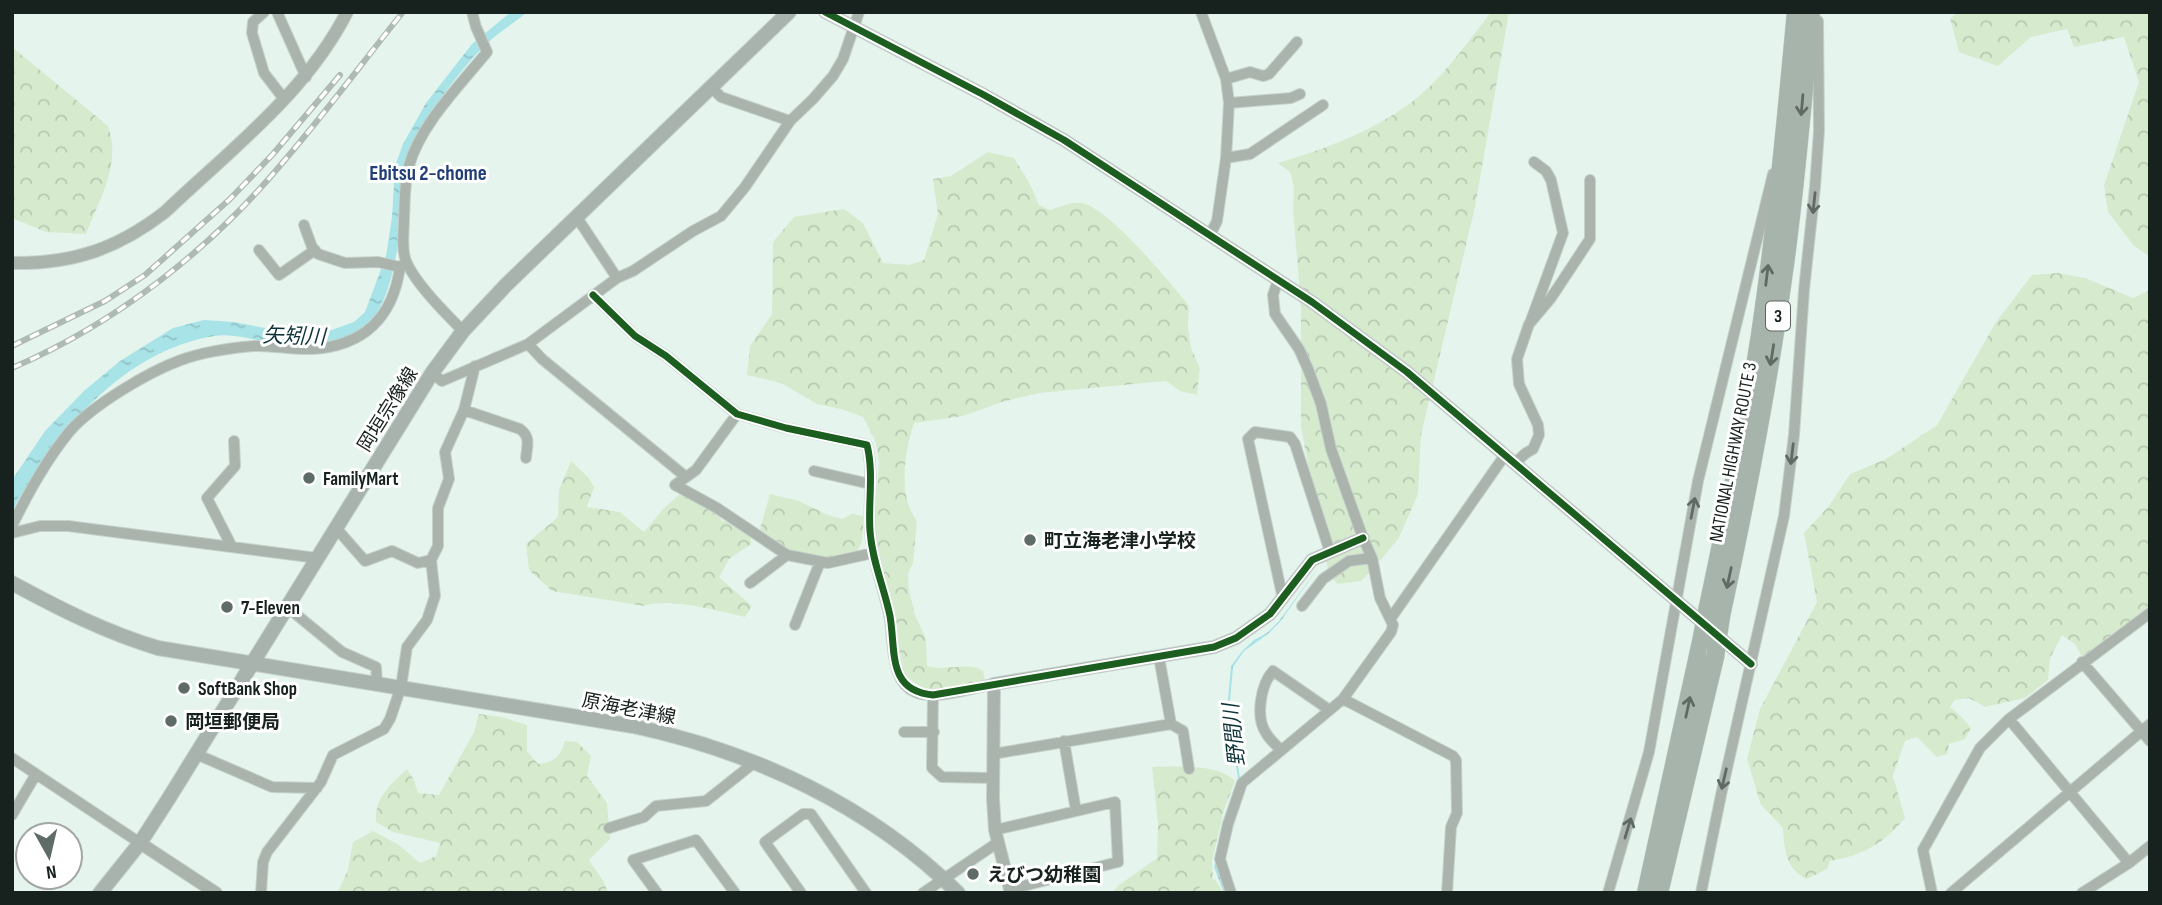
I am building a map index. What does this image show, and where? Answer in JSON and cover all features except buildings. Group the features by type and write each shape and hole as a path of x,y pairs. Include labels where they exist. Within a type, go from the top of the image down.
{"highway":[{"name":"NATIONAL HIGHWAY ROUTE 3","path":"1659,893 1714,657 1715,611 1760,334 1786,124 1796,12"},
{"name":"NATIONAL HIGHWAY ROUTE 3","path":"1646,893 1701,642 1715,611 1753,466 1784,271 1811,12"}],"main road":[{"name":"岡垣宗像線","path":"100,893 139,843 432,373 463,331 576,216 789,12"},
{"name":"原海老津線","path":"12,583 61,610 119,636 158,648 633,726 672,735 755,762 853,811 887,834 958,893"}],"street":[{"path":"264,12 253,22 252,33 264,73 284,100"},
{"path":"277,12 306,77"},
{"path":"12,263 53,262 74,258 99,251 144,228 165,212 306,77 347,12"},
{"path":"12,526 32,485 71,430 139,378 182,360 217,351 255,346 311,349 334,346 358,338 380,320 393,295 403,265 409,164 426,130 487,52 472,12"},
{"path":"825,12 985,95 1055,135 1278,280 1407,372 1751,664"},
{"path":"432,373 442,381 528,344 617,278 633,271 693,231 721,216 745,187 790,121 833,76 855,28 859,12"},
{"path":"1201,12 1226,79 1229,103 1226,158 1217,221 1210,235"},
{"path":"1701,893 1784,516 1794,435 1819,131 1817,12"},
{"path":"1226,79 1250,72 1269,75 1297,42"},
{"path":"711,87 721,97 790,121"},
{"path":"1229,103 1300,94"},
{"path":"1226,158 1250,154 1323,105"},
{"path":"1608,893 1649,752 1698,481 1786,124"},
{"path":"1391,618 1510,459 1534,449 1539,435 1538,425 1518,384 1517,372 1522,341 1563,233 1551,180 1546,171 1534,162"},
{"path":"1529,324 1551,298 1590,239 1590,180"},
{"path":"576,216 617,278"},
{"path":"304,225 317,254 345,263 379,262 403,265 463,331"},
{"path":"259,250 279,275 315,250"},
{"path":"1231,893 1220,859 1242,783 1343,699 1391,632 1393,625 1380,598 1372,558 1331,449 1321,404 1308,369 1299,349 1275,314 1273,295 1278,280"},
{"path":"593,295 635,336 666,356 737,414 786,428 867,445 871,462 870,530 873,553 890,614 896,669 908,688 918,694 933,695 1214,647 1258,625 1283,599 1312,560 1363,538"},
{"path":"528,344 542,359 686,477"},
{"path":"261,893 267,852 317,788 333,755 384,729 390,719 401,687 407,647 427,620 435,596 431,560 438,546 438,508 449,480 445,452 464,410 475,366"},
{"path":"464,410 526,433 526,458"},
{"path":"737,414 696,470 675,485 717,508 787,555 828,563 873,553"},
{"path":"1283,599 1248,439 1255,432 1290,437 1295,444 1330,552"},
{"path":"231,545 207,498 235,466 234,441"},
{"path":"814,471 870,484"},
{"path":"12,533 40,526 68,526 317,558"},
{"path":"336,528 365,561 392,551 418,563 431,560"},
{"path":"750,583 787,555"},
{"path":"1302,606 1323,579 1349,561 1372,558"},
{"path":"795,625 820,562"},
{"path":"287,607 342,652 376,667 377,684"},
{"path":"1932,893 1923,850 1980,748 2009,719 2150,613"},
{"path":"1159,657 1171,724"},
{"path":"2082,662 2146,728 2150,741"},
{"path":"1281,750 1265,733 1261,716 1264,681 1273,671 1328,709"},
{"path":"923,893 996,836 1115,802 1118,862 1011,891 996,836 993,778 994,684"},
{"path":"933,695 932,768 942,777 993,778"},
{"path":"1343,699 1453,756 1456,761 1457,813 1451,827 1447,893"},
{"path":"2009,719 2130,863"},
{"path":"993,754 1171,724 1183,731 1189,769"},
{"path":"1951,893 2146,728"},
{"path":"904,732 934,732"},
{"path":"1064,741 1076,811"},
{"path":"196,754 272,787 317,788"},
{"path":"12,758 216,893"},
{"path":"608,828 644,817 656,806 706,802 755,762"},
{"path":"12,815 36,774"},
{"path":"801,893 765,842 803,814 811,814 866,893"},
{"path":"657,893 633,860 696,840 735,893"},
{"path":"2082,893 2130,863 2150,846"}],"green space":[{"path":"1491,12 1509,12 1475,207 1421,435 1418,494 1399,538 1372,570 1361,581 1337,584 1328,570 1301,427 1301,307 1293,210 1294,187 1290,172 1278,163 1343,141 1403,108 1421,95 1444,71"},
{"path":"1959,12 2150,12 2150,257 2134,246 2108,212 2104,185 2139,82 2124,37 2074,47 2067,29 2031,37 1998,66 1959,52 1950,18"},
{"path":"12,47 108,126 112,140 111,167 86,234 46,232 12,218"},
{"path":"988,152 1014,158 1039,205 1050,210 1077,203 1092,207 1138,247 1189,306 1191,348 1200,368 1197,395 1180,391 1166,381 1039,393 1002,402 963,416 914,423 905,473 907,499 917,521 913,563 908,574 915,615 926,639 927,666 977,668 983,671 985,680 952,689 932,690 913,682 904,673 874,524 879,462 875,440 863,417 817,404 781,383 747,375 750,346 772,314 773,242 794,217 844,209 863,223 883,263 909,265 924,260 938,214 933,179 951,176"},
{"path":"2058,273 2085,278 2133,298 2150,290 2150,612 2082,657 2075,644 2062,635 2050,658 2048,680 2025,698 1985,707 1969,698 1955,700 1950,707 1971,728 1965,739 1949,744 1947,754 1937,757 1917,737 1905,741 1893,776 1905,818 1889,835 1872,847 1830,861 1827,869 1807,879 1790,864 1785,851 1783,828 1761,805 1747,759 1760,709 1817,602 1804,533 1829,506 1850,474 1886,459 1937,425 1996,322 2032,275"},
{"path":"571,461 588,477 594,487 587,507 620,512 644,532 680,494 709,507 722,521 734,521 751,533 751,544 729,559 719,577 752,606 745,617 680,604 644,606 552,591 529,570 526,544 558,517 559,490"},
{"path":"770,494 799,501 842,519 852,514 863,516 861,545 853,554 834,559 810,556 781,547 760,529"},
{"path":"479,714 502,717 527,725 527,751 538,764 556,758 565,741 577,742 591,756 587,776 607,803 610,839 589,860 608,893 337,893 348,870 353,842 373,831 399,845 420,863 436,856 440,843 393,832 376,822 378,806 385,792 407,769 418,793 439,795 474,732"},
{"path":"1152,767 1207,769 1218,771 1235,781 1224,810 1212,861 1213,880 1201,886 1196,893 1112,893 1157,858 1158,824"},
{"path":"1215,879 1223,893 1196,893 1201,886"}],"water":[{"name":"矢矧川","path":"511,12 527,12 492,39 469,62 433,109 408,154 399,241 389,286 372,320 362,329 337,341 309,345 280,344 221,335 181,345 149,359 120,378 70,426 48,454 12,512 12,480 45,431 85,390 120,361 173,328 204,320 234,322 295,334 326,332 354,322 365,312 386,256 395,166 403,144 426,103 472,44"},
{"name":"野間川","path":"1321,564 1280,622 1244,651 1233,667 1229,712 1240,778 1225,824 1216,866 1227,893 1224,893 1214,867 1222,823 1238,778 1227,711 1231,666 1243,650 1279,621"}],"railway":[{"path":"12,368 89,329 160,281 194,253 256,193 284,161 403,12"},
{"path":"12,346 105,301 145,275 230,199 273,154 340,75"}],"cycle path":[{"path":"825,12 1064,140 1312,302 1407,372 1751,664"},
{"path":"593,295 635,336 666,356 737,414 786,428 867,445 870,466 871,542 890,616 896,667 908,686 918,692 933,695 1214,647 1236,638 1270,614 1312,560 1363,538"}],"place":[{"name":"FamilyMart","path":"309,478"},
{"name":"町立海老津小学校","path":"1030,540"},
{"name":"7-Eleven","path":"227,607"},
{"name":"SoftBank Shop","path":"184,688"},
{"name":"岡垣郵便局","path":"171,721"},
{"name":"えびつ幼稚園","path":"973,874"}],"district":[{"name":"Ebitsu 2-chome","path":"428,173"}]}
